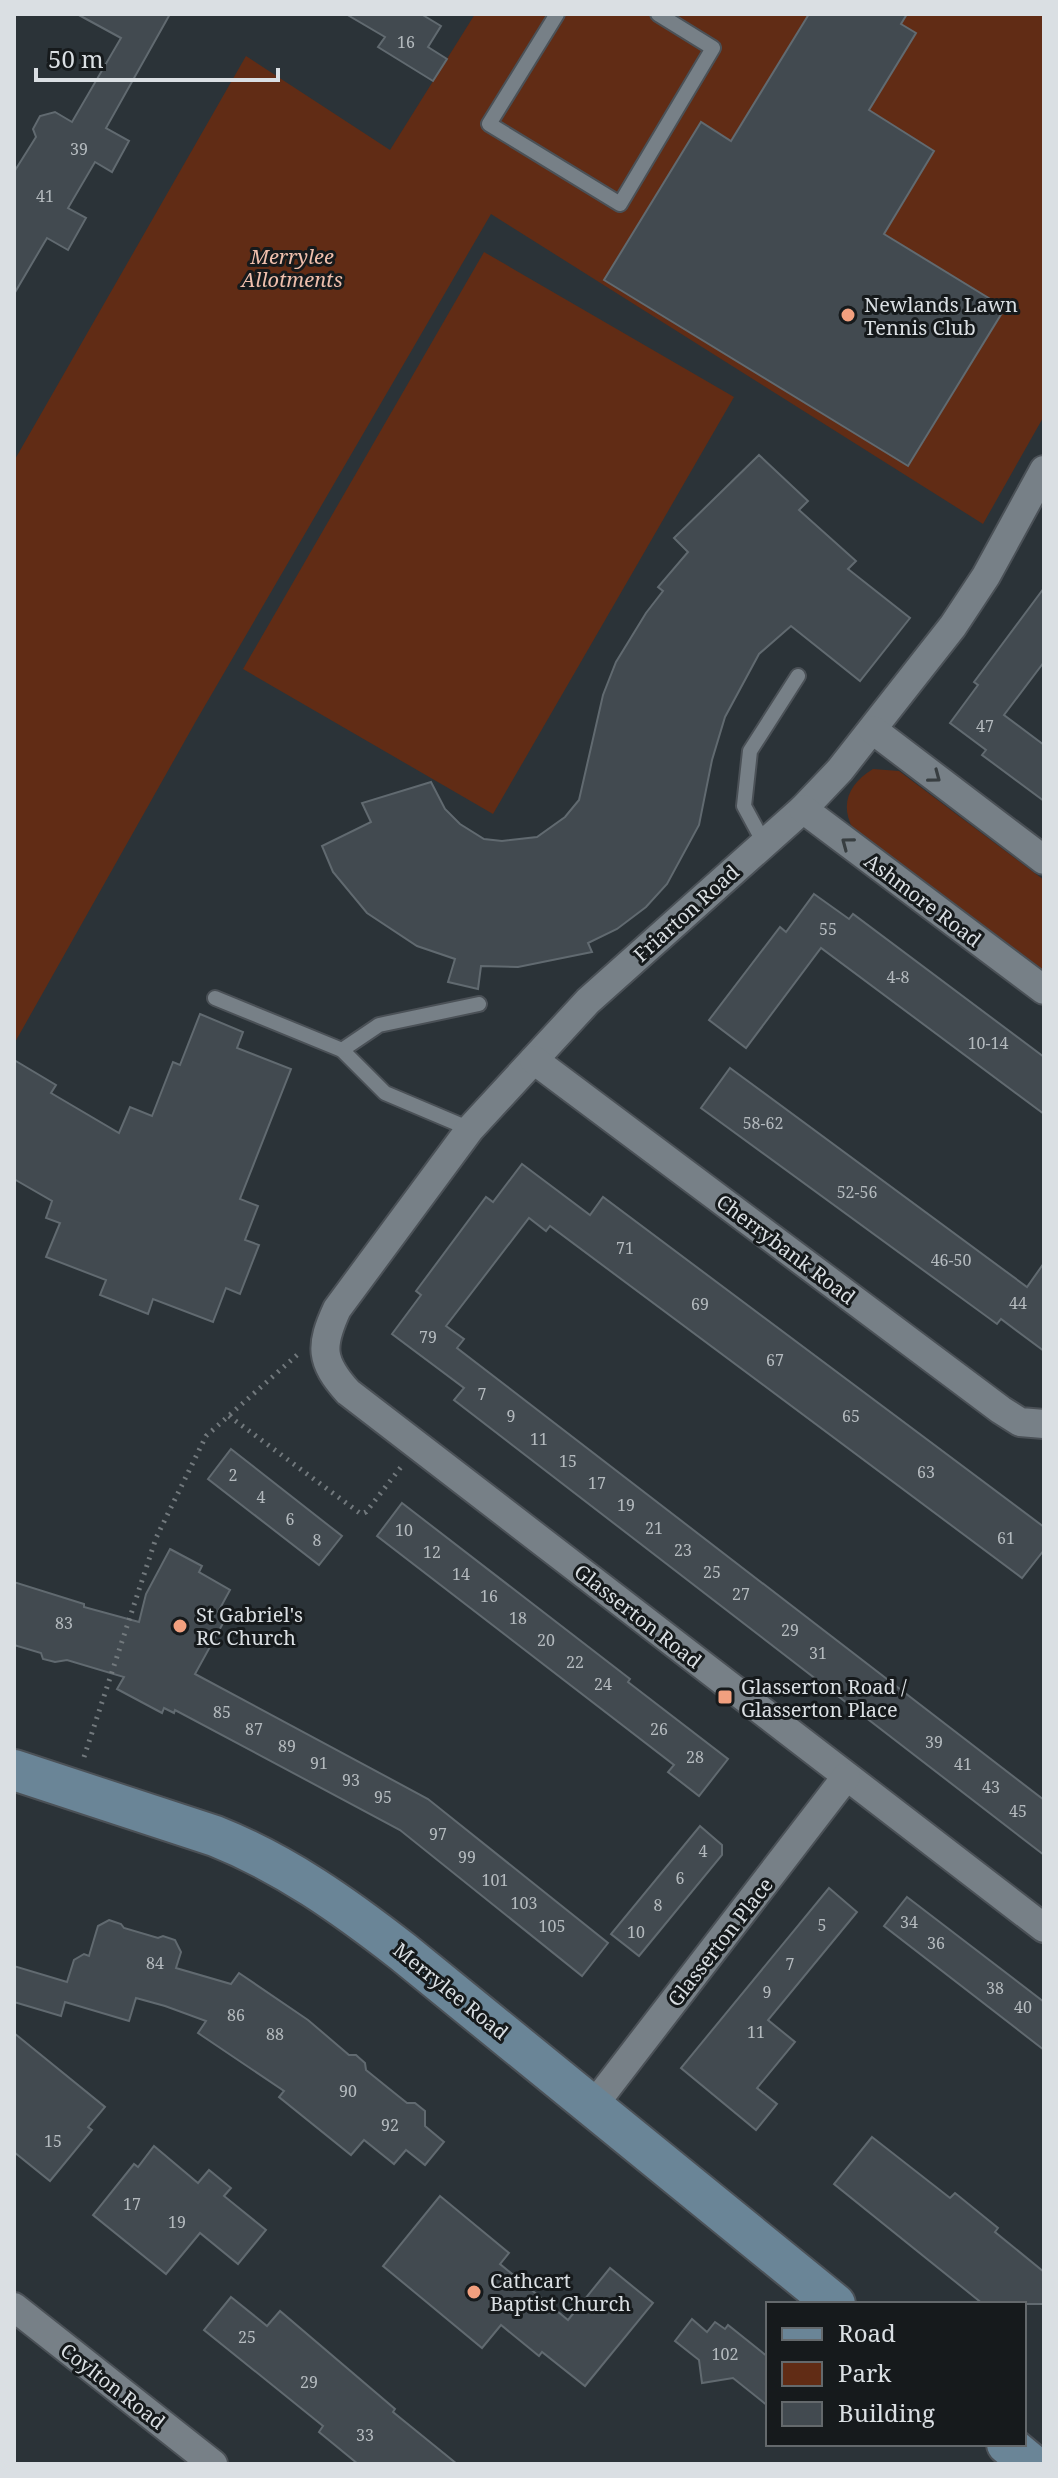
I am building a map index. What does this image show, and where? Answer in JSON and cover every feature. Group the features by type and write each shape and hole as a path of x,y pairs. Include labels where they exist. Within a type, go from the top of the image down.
{"main road":[{"name":"Merrylee Road","path":"14,1770 215,1836 301,1877 345,1906 403,1952 833,2302"},
{"path":"1009,2446 1031,2464"}],"street":[{"name":"Friarton Road","path":"327,1339 337,1309 470,1129 588,1001 803,809 873,730 978,589 1044,470"},
{"path":"873,730 1044,860"},
{"name":"Ashmore Road","path":"803,809 1044,990"},
{"name":"Cherrybank Road","path":"534,1060 1001,1410 1020,1422 1044,1424"},
{"name":"Glasserton Road","path":"327,1339 326,1363 348,1392 1044,1928"},
{"name":"Glasserton Place","path":"593,2106 846,1777"},
{"name":"Coylton Road","path":"14,2307 213,2464"}],"lane":[{"path":"557,14 489,124 620,204 713,48 658,14"},
{"path":"764,843 744,806 750,751 798,676"},
{"path":"215,998 342,1050 385,1093 470,1129"},
{"path":"342,1050 379,1025 479,1004"}],"path":[{"path":"74,1789 156,1538 206,1436 327,1339"},
{"path":"229,1416 361,1514 366,1512 417,1446"}],"green space":[{"name":"Merrylee Allotments","path":"475,14 1044,14 1044,416 983,524 491,214 196,721 14,1044 14,461 246,56 390,150"},
{"path":"484,252 734,397 493,814 243,669"},
{"path":"873,769 899,771 1044,880 1044,971 853,829 847,811 849,794 858,781"}],"building":[{"path":"77,14 170,14 106,128 129,141 112,172 95,162 68,208 86,218 68,250 47,238 14,294 14,172 36,137 33,129 40,116 55,112 72,122 121,38"},
{"path":"346,14 421,14 441,26 428,47 447,59 433,81 378,47 385,37"},
{"path":"809,14 907,14 901,24 916,33 869,110 934,151 884,234 1005,308 908,466 604,280 701,122 731,141"},
{"path":"759,455 808,501 799,510 856,561 848,569 910,618 860,681 791,626 759,654 725,717 712,760 699,825 667,884 646,907 617,929 588,943 592,952 518,967 481,966 478,989 448,982 455,959 417,946 367,913 333,872 322,846 371,822 362,803 431,782 445,809 460,824 484,839 502,841 537,837 565,817 579,800 603,695 616,662 663,591 658,587 688,552 674,538"},
{"path":"1044,588 1044,662 1004,715 1044,745 1044,801 982,755 986,750 950,723 978,685 974,682"},
{"path":"814,894 849,919 853,914 1044,1057 1044,1114 821,948 746,1048 709,1020 780,927 786,932"},
{"path":"200,1014 243,1032 237,1048 291,1069 240,1199 258,1206 245,1240 259,1245 240,1294 226,1288 213,1322 153,1299 148,1314 100,1295 106,1280 46,1257 60,1223 46,1218 52,1201 14,1179 14,1060 56,1085 51,1093 119,1133 130,1107 152,1116 173,1062 180,1065"},
{"path":"730,1068 1027,1287 1044,1263 1044,1351 1001,1319 997,1324 701,1108"},
{"path":"522,1164 590,1215 603,1197 1044,1527 1044,1550 1022,1578 550,1226 546,1231 529,1218 446,1326 464,1339 457,1348 1044,1800 1044,1855 454,1400 464,1388 392,1334 421,1295 416,1291 486,1197 493,1202"},
{"path":"231,1449 342,1536 319,1565 208,1479"},
{"path":"402,1503 728,1759 699,1796 668,1772 674,1765 377,1536"},
{"path":"170,1549 202,1566 199,1572 230,1590 218,1612 227,1616 195,1674 428,1799 608,1943 582,1976 400,1830 175,1710 174,1713 164,1708 162,1713 117,1689 124,1677 67,1660 55,1662 43,1659 41,1653 14,1645 14,1582 84,1604 84,1607 139,1622 146,1594"},
{"path":"700,1826 722,1845 722,1855 639,1956 611,1934"},
{"path":"829,1888 857,1912 768,2020 795,2042 757,2088 777,2104 756,2130 681,2068"},
{"path":"907,1897 1044,2002 1044,2050 884,1926"},
{"path":"109,1920 124,1928 175,1940 181,1952 176,1968 231,1984 239,1973 308,2020 349,2055 356,2055 365,2063 366,2070 407,2103 415,2103 425,2111 425,2126 444,2142 425,2165 406,2150 394,2164 364,2140 351,2155 279,2097 284,2091 198,2033 206,2021 165,2006 136,1998 129,2021 65,2002 61,2016 14,2002 14,1966 67,1982 74,1960 84,1954 89,1956 98,1926"},
{"path":"14,2033 105,2107 88,2127 92,2130 50,2181 14,2152"},
{"path":"872,2137 950,2198 955,2193 998,2228 995,2232 1044,2272 1044,2304 981,2302 834,2184"},
{"path":"154,2146 198,2183 209,2170 231,2188 224,2196 266,2230 238,2264 200,2233 166,2274 93,2215 134,2164 138,2167"},
{"name":"Cathcart Baptist Church","path":"440,2196 509,2253 500,2264 568,2320 610,2268 653,2303 585,2386 542,2352 539,2356 501,2325 482,2348 383,2266"},
{"path":"231,2297 267,2326 280,2311 395,2409 393,2412 457,2464 358,2464 319,2432 323,2426 204,2330"},
{"path":"692,2319 707,2332 715,2322 725,2329 728,2325 766,2355 766,2404 733,2378 702,2383 699,2360 675,2341"}],"place":[{"name":"Newlands Lawn Tennis Club","path":"848,315"},
{"name":"St Gabriel's RC Church","path":"180,1626"},
{"name":"Glasserton Road / Glasserton Place","path":"725,1697"},
{"name":"Cathcart Baptist Church","path":"474,2292"}]}
